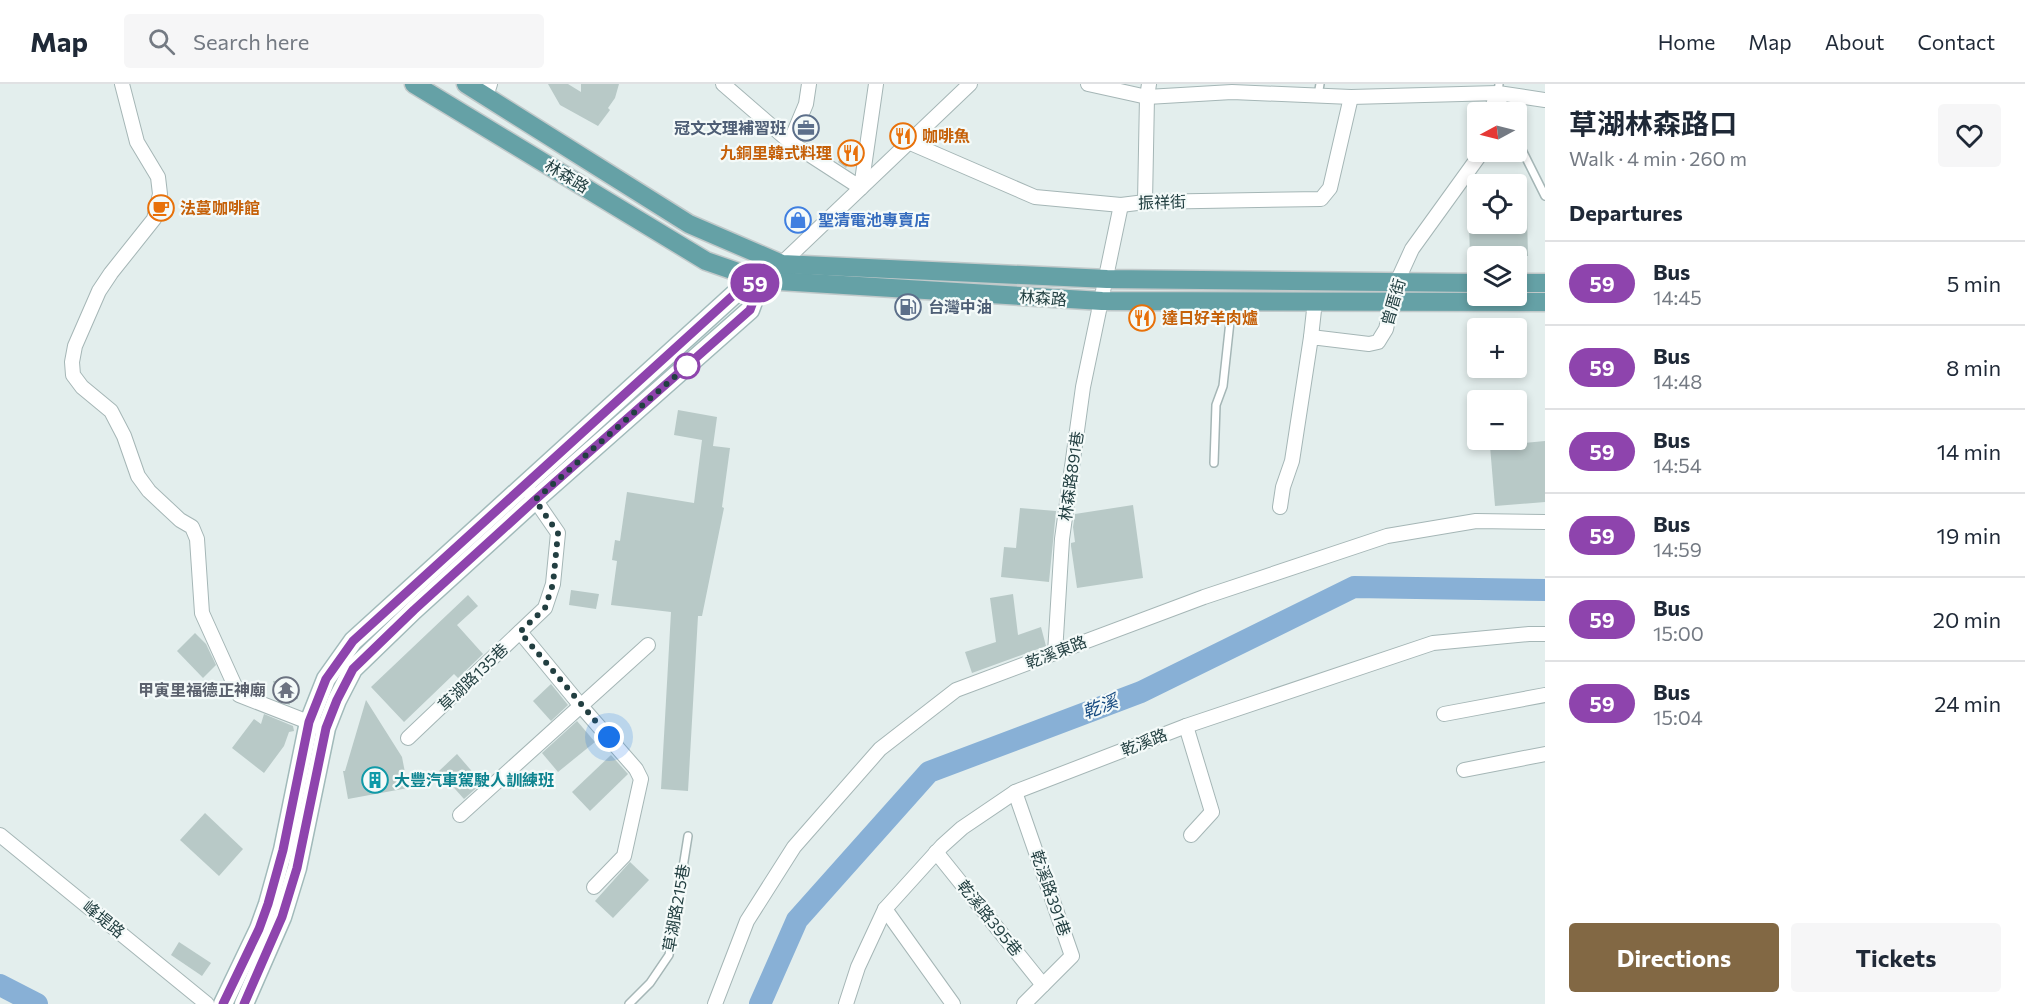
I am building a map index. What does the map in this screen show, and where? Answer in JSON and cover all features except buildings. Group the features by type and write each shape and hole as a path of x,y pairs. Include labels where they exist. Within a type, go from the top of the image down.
{"main road":[{"name":"林森路","path":"414,84 706,261 761,280 1102,301 1315,301 1467,284"},
{"name":"林森路","path":"466,84 488,90 689,224 782,264 1395,292 1545,302"},
{"path":"1527,283 1545,283"}],"street":[{"path":"122,84 137,142 158,177 160,194 154,219 99,291 75,346 72,362 74,375 82,387 111,411 124,436 138,476 149,491 192,528 197,539 202,613 239,695 317,725"},
{"path":"723,84 790,142 861,188"},
{"path":"790,142 806,104 809,84"},
{"path":"861,188 876,84"},
{"path":"223,1004 259,929 268,904 317,725 337,700 353,669 530,493 750,310 761,280 782,264 970,84"},
{"path":"1088,84 1148,91 1232,88 1319,89 1351,97 1499,88 1545,100"},
{"path":"1145,202 1148,91"},
{"name":"振祥街","path":"908,142 1035,197 1121,205 1145,202 1321,199 1330,188 1351,97"},
{"name":"曾厝街","path":"1311,337 1369,344 1378,342 1386,329 1395,292 1412,249 1475,162"},
{"name":"林森路891巷","path":"1055,652 1062,538 1083,387 1121,205"},
{"path":"1280,507 1283,487 1292,461 1315,301"},
{"name":"草湖路135巷","path":"408,738 545,608 553,584 558,533 530,493"},
{"name":"乾溪東路","path":"715,1004 747,921 794,847 880,749 956,690 1204,597 1387,536 1476,521 1545,522"},
{"path":"520,632 636,769 641,779 624,856 594,887"},
{"name":"乾溪路","path":"846,1004 858,967 885,909 936,852 962,828 1015,792 1186,726 1433,643 1545,634"},
{"path":"460,815 648,645"},
{"path":"1444,714 1545,694"},
{"path":"244,1004 282,917 297,868 317,725"},
{"path":"1186,726 1212,812 1191,835"},
{"path":"1464,770 1545,753"},
{"name":"乾溪路391巷","path":"1015,792 1072,953 1071,958 1043,985"},
{"name":"峰堤路","path":"0,835 207,1004"},
{"name":"乾溪路395巷","path":"936,852 1043,985"},
{"path":"885,909 953,1004"},
{"path":"1024,1004 1043,985"}],"lane":[{"path":"1527,160 1545,196"},
{"path":"1214,464 1216,405 1223,386 1232,300"},
{"name":"草湖路215巷","path":"629,1004 650,983 669,955 688,836"}],"waterway":[{"name":"乾溪","path":"760,1004 797,920 929,772 1141,692 1354,587 1545,590"},
{"path":"0,985 37,1004"}],"bus line":[{"name":"59","path":"223,1004 259,929 268,904 283,850 309,722 326,679 339,657 353,641 738,291 761,280 750,310 535,500 374,647 353,669 326,728 297,868 282,917 244,1004"}],"place":[{"name":"冠文文理補習班","path":"806,128"},
{"name":"咖啡魚","path":"903,136"},
{"name":"九銅里韓式料理","path":"851,153"},
{"name":"法蔓咖啡館","path":"161,208"},
{"name":"聖清電池專賣店","path":"798,220"},
{"name":"台灣中油","path":"908,307"},
{"name":"達日好羊肉爐","path":"1142,318"},
{"name":"甲寅里福德正神廟","path":"286,690"},
{"name":"大豐汽車駕駛人訓練班","path":"375,780"}],"route":[{"path":"609,737 520,632 545,608 553,584 558,533 535,500 687,366"}]}
